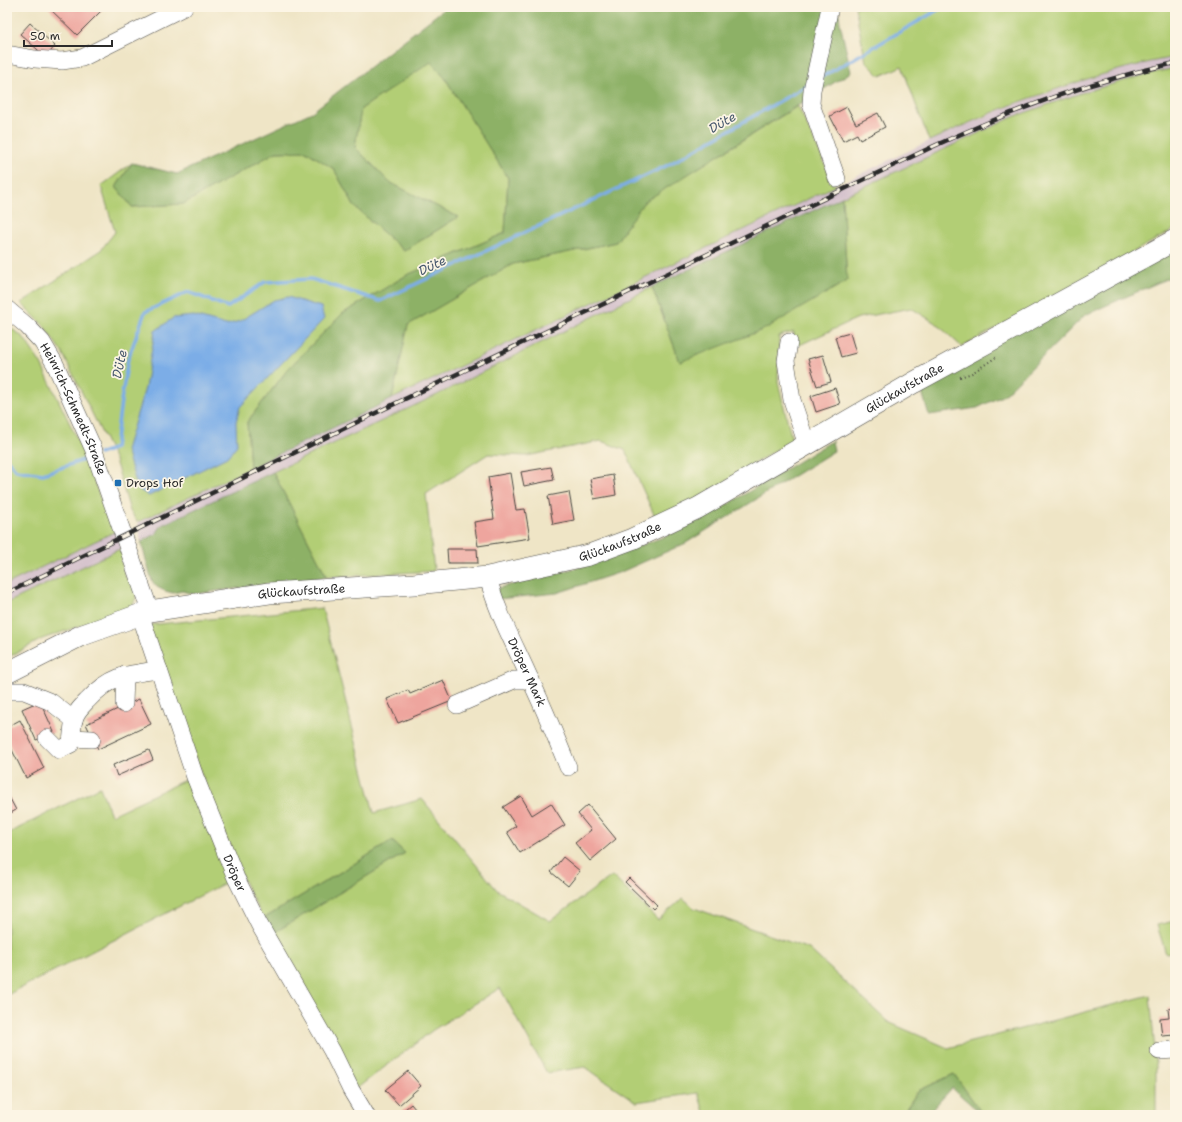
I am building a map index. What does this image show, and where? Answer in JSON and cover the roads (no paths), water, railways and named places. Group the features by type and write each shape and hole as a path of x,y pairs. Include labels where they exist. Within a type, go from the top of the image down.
{"main road":[{"name":"Glückaufstraße","path":"7,673 80,636 145,613 269,593 414,584 488,576 589,555 632,539 698,508 913,383 1175,240"}],"street":[{"path":"7,54 36,60 62,61 82,58 184,7"},
{"path":"830,7 812,90 811,104 837,179"},
{"name":"Heinrich-Schmedt-Straße","path":"7,309 27,326 42,342 55,364 100,466 145,613"},
{"path":"789,342 786,361 792,400 806,445"},
{"name":"Dröper Mark","path":"488,576 497,607 531,680 568,767"},
{"name":"Dröper","path":"145,613 159,670 194,776 236,878 259,924 332,1051 351,1090 366,1115"},
{"path":"47,738 60,750 71,744 74,720 79,709 94,693 106,683 117,677 159,670"},
{"path":"124,704 125,675"},
{"path":"457,705 514,680 531,680"},
{"path":"7,691 24,691 51,702 74,720"},
{"path":"72,738 92,739"}],"water":[{"path":"288,297 321,307 324,319 240,407 236,422 237,445 227,457 149,496 138,489 126,450 145,388 155,331 173,318 194,316 226,325 240,321 274,300"}],"waterway":[{"name":"Düte","path":"820,78 943,7"},
{"name":"Düte","path":"99,454 115,448 128,359 145,312 188,292 228,307 265,282 311,279 380,301 668,165 808,85"},
{"name":"Düte","path":"7,459 16,470 43,474 92,457"}],"railway":[{"path":"7,593 386,408 942,143 1011,113 1051,98 1112,79 1175,63"}],"place":[{"name":"Drops Hof","path":"118,483"}]}
